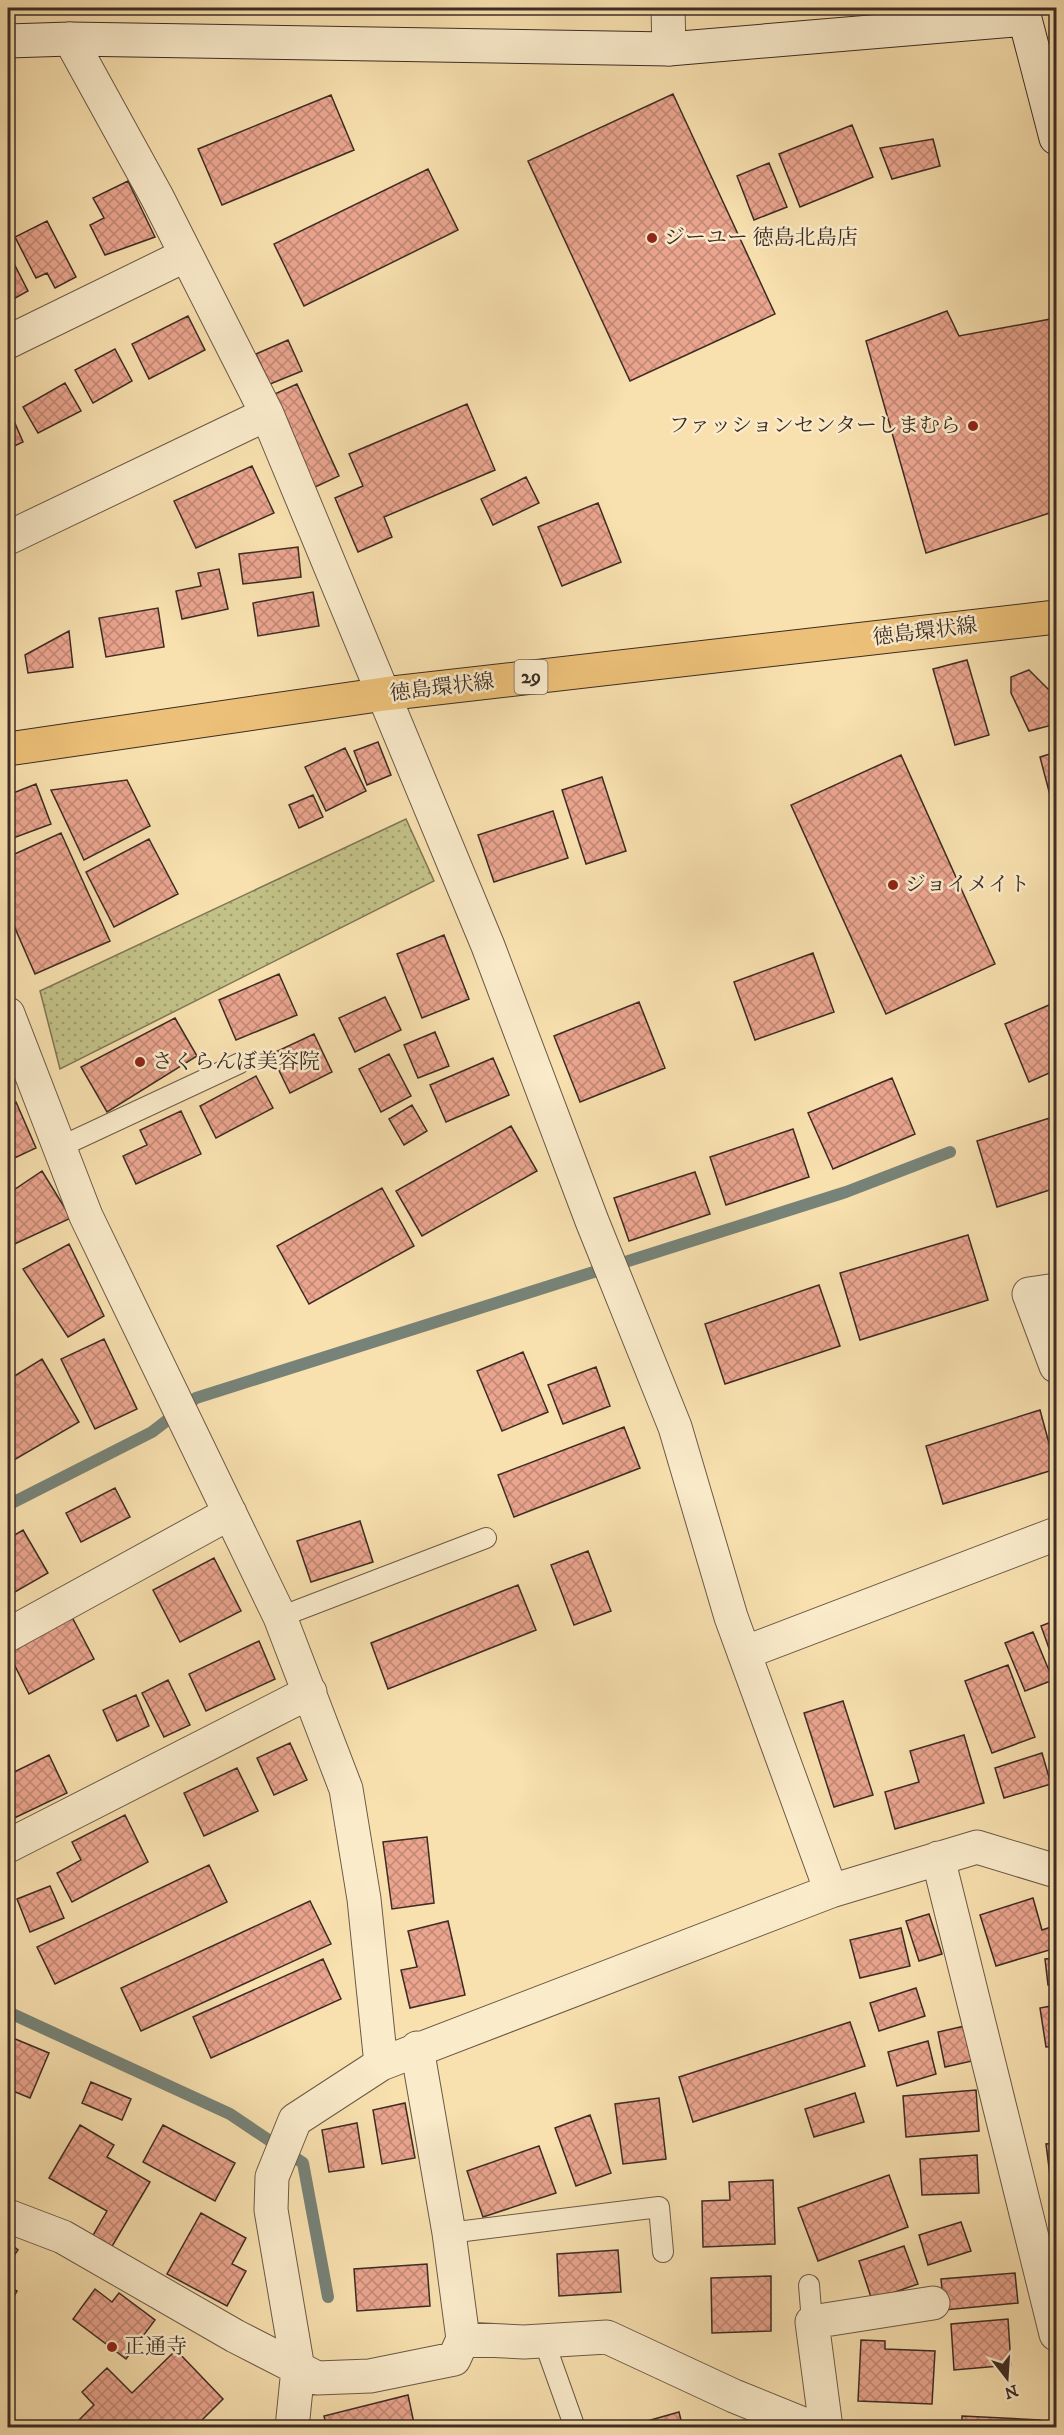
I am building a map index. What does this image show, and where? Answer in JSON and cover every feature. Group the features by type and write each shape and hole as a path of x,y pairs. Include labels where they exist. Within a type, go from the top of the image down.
{"main road":[{"name":"徳島環状線","path":"8,749 384,694 1056,617"}],"street":[{"path":"668,8 669,49"},
{"path":"8,41 70,39 669,49 1028,13 1056,138"},
{"path":"70,39 158,197 267,414 488,946 592,1221 675,1427 728,1606 831,1891"},
{"path":"8,342 186,255"},
{"path":"8,538 267,414"},
{"path":"8,1016 86,1216 280,1617 346,1789 364,1899 381,2064"},
{"path":"1056,1290 1029,1294 1056,1366"},
{"path":"8,1635 230,1512"},
{"path":"744,1653 1056,1534"},
{"path":"8,1846 310,1692"},
{"path":"292,2427 298,2370 271,2210 272,2177 295,2120 381,2064 417,2048 831,1891 977,1847 1056,1871"},
{"path":"938,1858 1056,2334"},
{"path":"8,2216 63,2237 235,2336 317,2378 370,2376 454,2359 463,2339 449,2233 417,2048"},
{"path":"826,2427 812,2322 933,2303"},
{"path":"463,2339 544,2341 607,2337 734,2396 813,2427"}],"lane":[{"path":"60,1147 240,1063"},
{"path":"280,1617 486,1538"},
{"path":"449,2233 659,2207 663,2252"},
{"path":"809,2285 812,2322"},
{"path":"544,2341 575,2427"}],"shaded area":[{"path":"406,819 434,881 60,1069 40,991"}],"building":[{"name":"ジーユー 徳島北島店","path":"673,94 775,314 630,381 528,161"},
{"path":"331,95 354,150 222,205 198,149"},
{"path":"852,125 873,177 800,207 779,154"},
{"path":"933,139 940,166 892,179 880,148"},
{"path":"769,163 787,207 754,220 737,176"},
{"path":"428,169 458,230 304,306 274,244"},
{"path":"128,181 155,237 105,255 90,225 104,218 93,198"},
{"path":"47,221 76,277 55,288 47,273 36,278 15,237"},
{"path":"8,252 28,291 8,302"},
{"name":"ファッションセンターしまむら","path":"947,311 959,336 1056,318 1056,511 926,553 866,341"},
{"path":"188,316 205,350 149,379 132,344"},
{"path":"288,340 302,371 270,384 256,354"},
{"path":"115,349 132,381 93,403 75,370"},
{"path":"65,383 81,411 38,433 23,407"},
{"path":"297,384 339,476 313,488 270,396"},
{"path":"467,404 495,470 384,517 392,537 358,552 335,498 363,486 349,454"},
{"path":"8,407 23,442 8,449"},
{"path":"252,466 274,513 196,548 174,501"},
{"path":"526,477 539,503 493,525 481,499"},
{"path":"598,503 621,562 562,586 538,527"},
{"path":"298,547 301,577 243,584 239,554"},
{"path":"219,569 228,609 182,619 176,591 201,586 198,573"},
{"path":"313,592 319,626 258,636 253,603"},
{"path":"158,608 164,647 106,657 99,618"},
{"path":"69,631 73,667 28,673 25,655"},
{"path":"967,660 989,735 955,745 933,669"},
{"path":"1029,670 1056,697 1056,724 1029,731 1011,693 1011,677"},
{"path":"378,742 391,775 367,785 354,751"},
{"path":"345,748 366,791 326,811 305,767"},
{"path":"1056,752 1056,818 1040,757"},
{"name":"ジョイメイト","path":"901,755 995,964 886,1014 791,805"},
{"path":"602,777 626,851 586,864 562,790"},
{"path":"127,780 150,826 84,860 51,790"},
{"path":"36,784 51,824 8,840 8,795"},
{"path":"313,795 323,817 299,828 289,805"},
{"path":"553,811 568,858 494,882 478,835"},
{"path":"61,833 110,941 35,974 8,912 8,857"},
{"path":"149,839 178,894 114,927 86,872"},
{"path":"444,935 469,999 422,1018 397,954"},
{"path":"813,953 834,1012 755,1040 734,982"},
{"path":"279,974 297,1015 236,1040 219,1000"},
{"path":"385,997 401,1030 355,1052 339,1018"},
{"path":"639,1002 665,1068 580,1102 554,1036"},
{"path":"1056,1002 1056,1070 1029,1082 1005,1024"},
{"name":"さくらんぼ美容院","path":"175,1018 197,1056 107,1112 81,1067"},
{"path":"435,1032 449,1066 418,1078 404,1045"},
{"path":"314,1034 332,1072 290,1093 271,1054"},
{"path":"389,1054 411,1096 381,1112 359,1069"},
{"path":"493,1058 509,1095 446,1122 430,1085"},
{"path":"256,1076 273,1108 216,1138 200,1106"},
{"path":"892,1078 915,1134 833,1169 808,1113"},
{"path":"16,1102 36,1148 8,1161 8,1107"},
{"path":"412,1105 427,1131 404,1145 389,1119"},
{"path":"181,1111 201,1154 136,1184 123,1156 147,1145 140,1130"},
{"path":"1056,1116 1056,1188 997,1207 977,1141"},
{"path":"511,1126 537,1171 422,1236 396,1191"},
{"path":"793,1129 809,1177 726,1205 710,1157"},
{"path":"42,1171 71,1218 8,1247 8,1194"},
{"path":"695,1172 710,1214 629,1241 614,1198"},
{"path":"382,1188 414,1246 309,1304 277,1246"},
{"path":"968,1235 988,1300 860,1340 840,1273"},
{"path":"69,1244 104,1316 68,1337 23,1269"},
{"path":"819,1285 840,1346 725,1384 705,1324"},
{"path":"104,1339 137,1409 95,1429 61,1359"},
{"path":"523,1352 548,1412 502,1431 477,1371"},
{"path":"42,1359 79,1422 14,1460 8,1449 8,1380"},
{"path":"596,1367 610,1406 563,1424 548,1385"},
{"path":"1040,1410 1056,1469 943,1504 926,1446"},
{"path":"624,1427 640,1468 514,1517 498,1475"},
{"path":"115,1488 130,1517 81,1542 66,1513"},
{"path":"360,1521 373,1562 311,1582 297,1541"},
{"path":"23,1530 48,1573 8,1596 8,1539"},
{"path":"588,1551 611,1611 574,1625 551,1565"},
{"path":"214,1558 241,1611 180,1642 153,1590"},
{"path":"518,1585 536,1630 388,1689 371,1643"},
{"path":"72,1617 94,1659 29,1694 8,1652"},
{"path":"1056,1620 1056,1668 1041,1626"},
{"path":"1033,1632 1053,1680 1025,1691 1005,1643"},
{"path":"259,1641 275,1679 206,1711 189,1674"},
{"path":"1008,1665 1035,1737 992,1753 965,1681"},
{"path":"168,1680 190,1725 164,1737 142,1693"},
{"path":"136,1695 149,1726 117,1741 103,1710"},
{"path":"843,1701 873,1795 834,1807 804,1713"},
{"path":"964,1735 984,1803 895,1829 885,1792 919,1782 910,1751"},
{"path":"290,1743 307,1780 274,1795 257,1758"},
{"path":"1042,1753 1051,1784 1004,1798 995,1768"},
{"path":"49,1755 67,1793 8,1821 8,1775"},
{"path":"237,1768 258,1811 204,1836 184,1793"},
{"path":"125,1815 148,1862 72,1902 57,1873 81,1860 72,1842"},
{"path":"427,1837 434,1903 392,1909 383,1842"},
{"path":"209,1865 227,1902 55,1984 37,1947"},
{"path":"50,1886 64,1918 30,1932 17,1899"},
{"path":"1033,1898 1042,1930 1054,1926 1056,1948 996,1966 980,1915"},
{"path":"310,1901 331,1944 141,2031 121,1988"},
{"path":"929,1914 942,1954 919,1961 906,1921"},
{"path":"448,1921 465,1995 410,2008 401,1970 417,1967 408,1931"},
{"path":"901,1928 910,1966 860,1978 850,1940"},
{"path":"1056,1958 1056,1984 1048,1985 1045,1959"},
{"path":"323,1959 341,1999 211,2058 193,2017"},
{"path":"916,1988 925,2016 879,2031 870,2003"},
{"path":"1056,2005 1056,2046 1046,2047 1040,2008"},
{"path":"850,2022 865,2066 693,2122 679,2077"},
{"path":"965,2026 972,2061 945,2067 938,2032"},
{"path":"8,2036 49,2053 30,2098 8,2089"},
{"path":"928,2041 936,2074 897,2086 888,2052"},
{"path":"91,2082 131,2099 122,2120 82,2103"},
{"path":"976,2090 979,2131 906,2137 903,2096"},
{"path":"855,2093 864,2122 814,2137 805,2109"},
{"path":"659,2098 666,2159 623,2164 615,2104"},
{"path":"405,2103 415,2158 382,2164 373,2110"},
{"path":"590,2115 611,2173 576,2186 555,2128"},
{"path":"357,2123 364,2167 329,2172 322,2130"},
{"path":"80,2125 114,2145 107,2157 150,2182 111,2248 92,2237 107,2211 49,2178"},
{"path":"163,2125 235,2163 215,2201 143,2162"},
{"path":"1056,2143 1056,2190 1052,2191 1046,2144"},
{"path":"539,2146 556,2193 483,2217 467,2171"},
{"path":"977,2155 979,2193 922,2195 920,2159"},
{"path":"889,2175 908,2227 818,2261 798,2208"},
{"path":"773,2180 775,2244 703,2247 702,2201 730,2200 729,2182"},
{"path":"201,2213 246,2238 232,2264 246,2271 227,2306 167,2274"},
{"path":"961,2222 971,2251 928,2265 919,2235"},
{"path":"8,2242 18,2250 8,2264"},
{"path":"904,2246 918,2284 872,2300 859,2261"},
{"path":"618,2250 621,2292 559,2296 557,2254"},
{"path":"427,2264 430,2306 357,2311 354,2269"},
{"path":"1015,2273 1018,2303 944,2310 941,2279"},
{"path":"771,2276 771,2331 712,2333 711,2278"},
{"path":"8,2286 17,2291 8,2307"},
{"path":"95,2289 112,2302 119,2293 155,2320 126,2359 73,2319"},
{"path":"1008,2319 1011,2365 954,2370 951,2324"},
{"path":"861,2340 885,2341 885,2349 935,2351 932,2404 858,2401"},
{"path":"176,2350 223,2399 194,2428 71,2428 94,2405 82,2392 107,2368 132,2393"},
{"path":"408,2395 415,2428 327,2428 324,2416"},
{"path":"679,2412 683,2428 626,2427"},
{"path":"962,2416 1040,2420 1040,2428 962,2428"}],"waterway":[{"path":"8,1505 152,1432 196,1398 846,1192 950,1152"},
{"path":"8,2012 230,2114 303,2163 328,2297"}],"place":[{"name":"ジーユー 徳島北島店","path":"652,238"},
{"name":"ファッションセンターしまむら","path":"973,426"},
{"name":"ジョイメイト","path":"893,885"},
{"name":"さくらんぼ美容院","path":"140,1062"},
{"name":"正通寺","path":"112,2347"}]}
